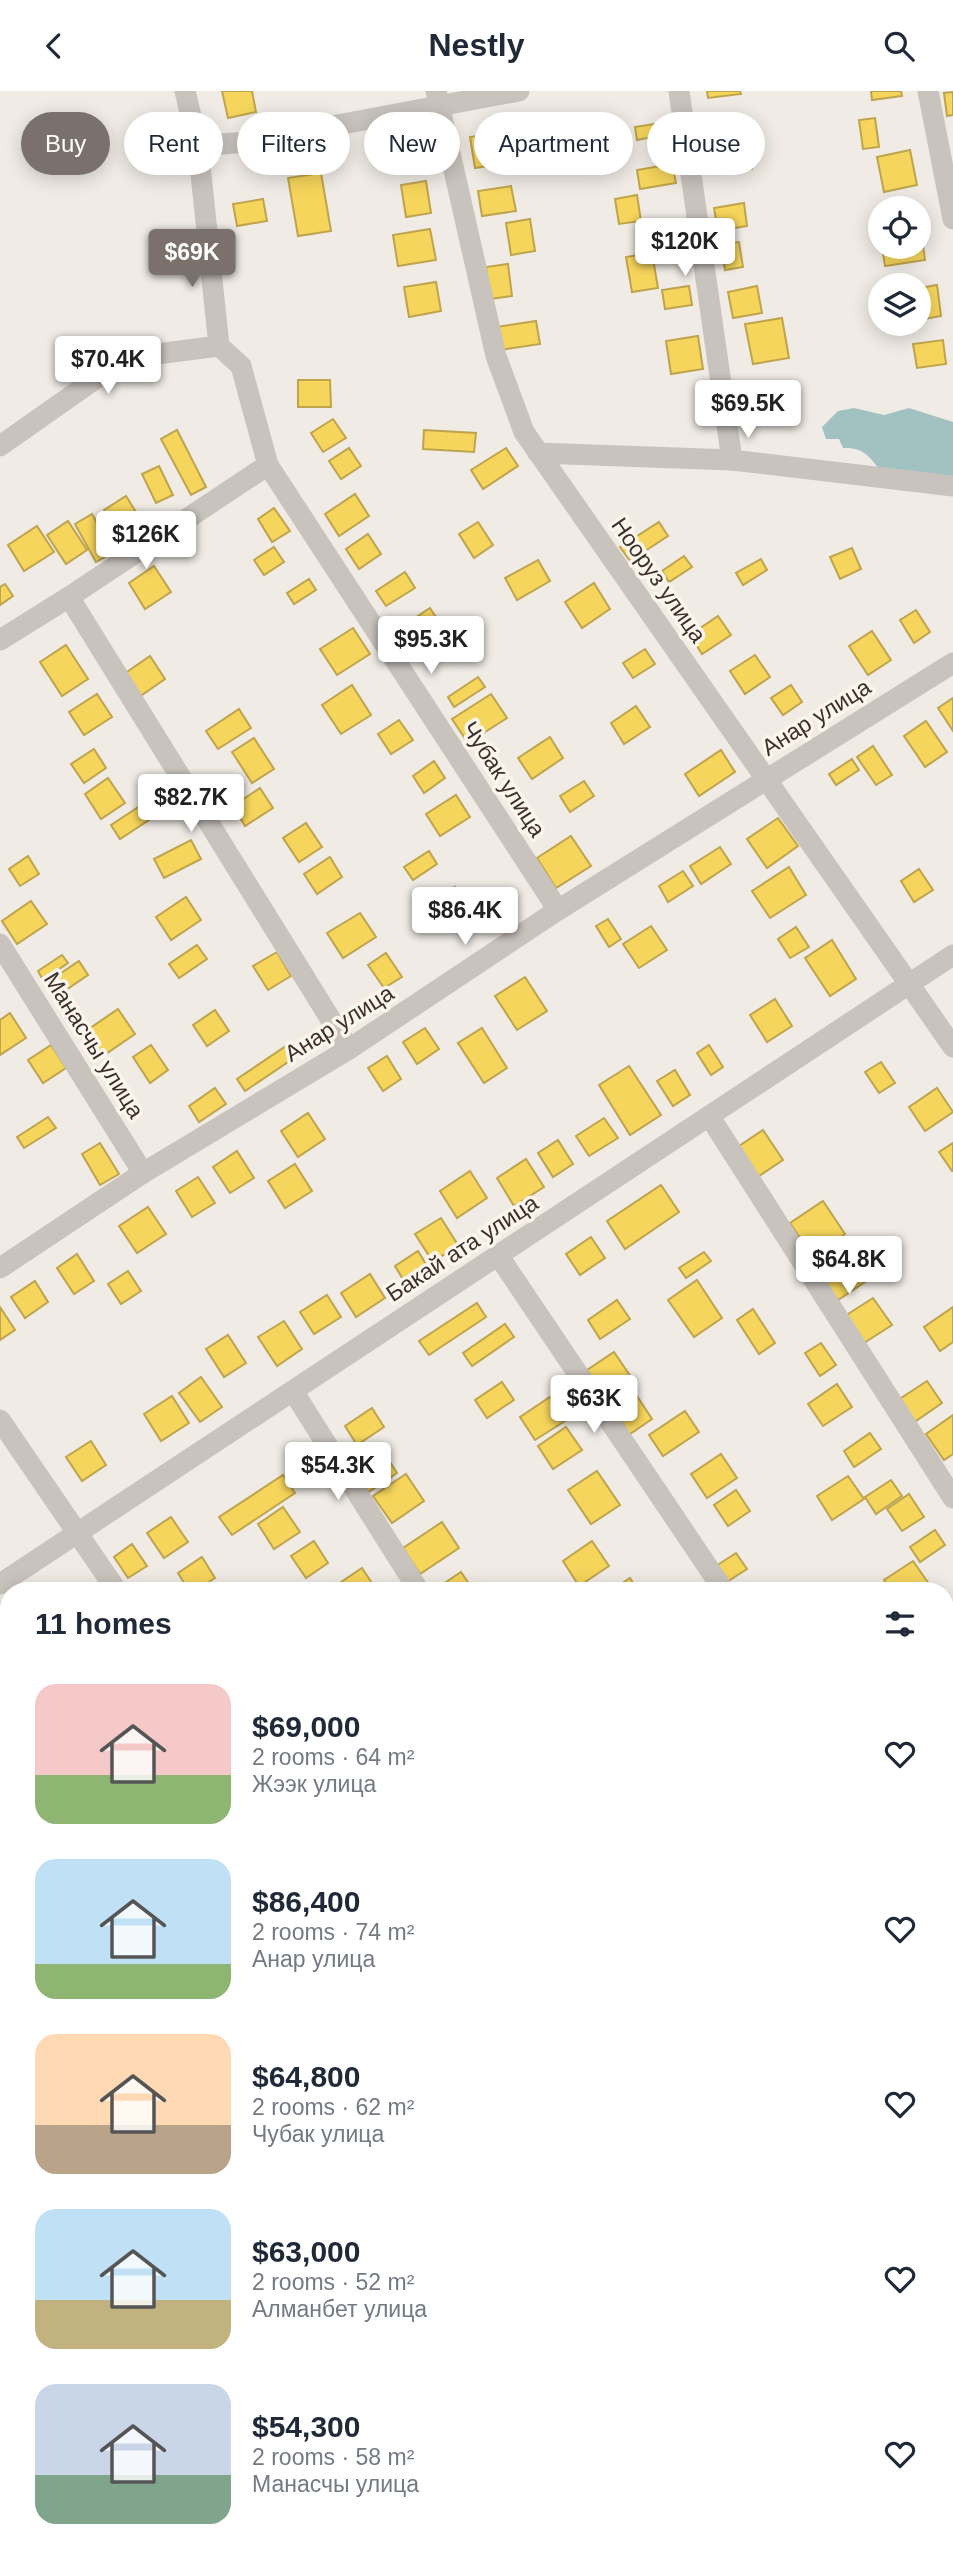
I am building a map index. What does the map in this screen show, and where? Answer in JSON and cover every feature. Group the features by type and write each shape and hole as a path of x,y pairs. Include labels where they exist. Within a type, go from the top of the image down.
{"street":[{"path":"185,91 190,112"},
{"path":"223,144 247,142 438,99 519,91"},
{"path":"679,91 732,460"},
{"path":"928,91 953,219"},
{"name":"Нооруз улица","path":"438,99 496,356 524,432 953,1047"},
{"path":"0,446 101,375 141,356 219,346 201,175"},
{"name":"Чубак улица","path":"219,346 241,366 268,465 558,910"},
{"path":"538,453 732,460 953,487"},
{"path":"0,640 268,465"},
{"path":"69,597 349,1049"},
{"name":"Анар улица","path":"0,1268 143,1173 349,1049 558,910 953,663"},
{"name":"Манасчы улица","path":"0,944 143,1173"},
{"name":"Бакай ата улица","path":"3,1582 953,955"},
{"path":"710,1117 953,1498"},
{"path":"498,1255 718,1582"},
{"path":"293,1391 413,1582"},
{"path":"0,1420 111,1582"}],"water":[{"path":"854,408 884,415 909,408 953,422 953,476 880,470 861,451 843,448 839,439 826,439 822,427 838,411"}],"building: Homes":[{"path":"222,91 252,91 256,112 237,112 237,116 228,118"},
{"path":"707,91 740,91 741,94 708,98"},
{"path":"871,91 901,91 902,96 872,100"},
{"path":"953,92 953,115 947,116 944,93"},
{"path":"875,118 879,147 863,149 859,120"},
{"path":"647,125 647,138 637,140 635,127"},
{"path":"474,136 474,162 470,137"},
{"path":"910,150 917,185 884,192 877,157"},
{"path":"647,168 647,175 674,175 676,183 640,189 637,170"},
{"path":"321,175 331,231 298,236 288,178"},
{"path":"426,181 431,213 406,217 401,185"},
{"path":"511,186 516,211 482,216 478,191"},
{"path":"637,195 641,221 619,224 615,199"},
{"path":"263,199 267,221 237,226 233,204"},
{"path":"744,203 747,226 718,231 714,208"},
{"path":"530,219 535,251 511,255 506,223"},
{"path":"430,229 436,260 398,266 393,235"},
{"path":"739,242 743,267 725,270 721,244"},
{"path":"652,253 658,288 632,292 626,257"},
{"path":"884,259 925,259 925,260 885,266"},
{"path":"508,264 512,296 490,299 486,267"},
{"path":"436,282 441,311 409,317 404,287"},
{"path":"937,285 941,316 931,318 931,286"},
{"path":"689,286 692,305 665,309 662,290"},
{"path":"757,286 762,313 733,318 728,292"},
{"path":"782,318 789,358 753,364 745,324"},
{"path":"536,321 540,344 500,350 496,327"},
{"path":"698,336 703,369 671,374 666,341"},
{"path":"943,340 946,364 917,368 913,344"},
{"path":"298,380 330,380 331,407 298,407"},
{"path":"333,419 346,438 323,452 311,433"},
{"path":"177,430 206,487 191,495 161,439"},
{"path":"424,430 476,433 474,452 423,449"},
{"path":"349,448 361,466 341,479 329,461"},
{"path":"506,448 518,466 483,489 471,470"},
{"path":"159,466 173,495 156,503 142,474"},
{"path":"355,494 369,516 339,536 325,514"},
{"path":"126,496 139,517 117,531 104,510"},
{"path":"274,508 290,531 272,542 258,519"},
{"path":"92,514 113,552 96,562 75,524"},
{"path":"68,521 87,550 66,564 47,535"},
{"path":"478,522 493,545 474,558 459,534"},
{"path":"659,522 668,536 630,561 620,547"},
{"path":"37,526 54,552 24,571 8,545"},
{"path":"368,534 381,554 359,569 346,549"},
{"path":"274,547 284,562 264,575 254,560"},
{"path":"852,548 861,569 840,579 830,557"},
{"path":"684,556 692,567 669,582 662,571"},
{"path":"761,559 767,570 743,585 736,573"},
{"path":"538,560 550,581 517,600 505,578"},
{"path":"154,566 171,592 145,609 129,583"},
{"path":"405,572 415,588 386,606 376,591"},
{"path":"309,579 316,590 294,604 287,593"},
{"path":"594,583 610,609 582,628 565,602"},
{"path":"5,584 13,596 0,605 0,587"},
{"path":"430,608 445,631 412,653 397,630"},
{"path":"916,610 930,632 914,643 900,620"},
{"path":"718,616 731,635 702,654 690,635"},
{"path":"353,628 370,654 337,675 320,649"},
{"path":"872,631 891,660 868,675 849,646"},
{"path":"66,645 88,679 62,696 40,662"},
{"path":"645,649 655,664 633,678 623,663"},
{"path":"755,655 770,677 745,694 730,671"},
{"path":"150,656 165,679 139,697 124,674"},
{"path":"478,677 485,687 454,707 448,697"},
{"path":"352,685 371,715 341,734 322,705"},
{"path":"791,685 802,702 783,715 771,698"},
{"path":"97,694 112,717 84,735 69,712"},
{"path":"491,694 507,718 468,743 452,719"},
{"path":"953,698 953,731 938,708"},
{"path":"636,706 650,727 624,744 611,723"},
{"path":"239,709 251,728 218,749 206,731"},
{"path":"399,720 413,740 391,754 378,734"},
{"path":"926,721 947,752 925,767 904,736"},
{"path":"550,737 563,758 532,779 518,758"},
{"path":"254,738 274,769 252,783 232,752"},
{"path":"873,746 892,775 876,785 857,757"},
{"path":"94,749 106,768 84,783 71,764"},
{"path":"721,750 735,772 699,796 685,774"},
{"path":"852,759 859,770 836,785 829,774"},
{"path":"434,761 445,778 424,793 413,776"},
{"path":"108,778 125,803 101,819 85,794"},
{"path":"218,779 230,798 213,809 202,790"},
{"path":"584,781 594,796 570,812 560,796"},
{"path":"260,788 273,808 245,826 233,806"},
{"path":"456,795 470,817 440,836 426,814"},
{"path":"140,806 149,820 120,839 111,825"},
{"path":"778,818 798,846 767,868 747,839"},
{"path":"306,823 322,847 299,862 283,838"},
{"path":"571,836 591,866 556,888 537,858"},
{"path":"191,840 201,859 164,878 154,859"},
{"path":"720,847 731,864 701,884 690,866"},
{"path":"429,851 437,864 413,880 404,867"},
{"path":"28,856 39,874 20,886 9,869"},
{"path":"330,857 342,877 317,894 304,874"},
{"path":"789,867 806,895 770,918 752,891"},
{"path":"919,869 933,890 914,902 901,881"},
{"path":"683,871 693,886 668,902 659,886"},
{"path":"455,887 468,907 443,924 430,904"},
{"path":"186,897 201,920 171,940 156,917"},
{"path":"31,901 47,924 17,944 2,921"},
{"path":"360,913 376,937 343,958 327,933"},
{"path":"608,919 621,939 609,947 596,926"},
{"path":"651,926 667,950 639,968 623,944"},
{"path":"796,927 809,947 790,958 778,939"},
{"path":"832,940 856,979 830,996 805,958"},
{"path":"197,945 207,959 179,978 169,964"},
{"path":"277,952 291,976 268,990 253,966"},
{"path":"386,953 402,977 384,988 368,965"},
{"path":"62,955 68,963 43,980 38,971"},
{"path":"79,961 88,975 57,996 48,982"},
{"path":"525,977 547,1011 517,1030 495,996"},
{"path":"775,999 792,1026 767,1042 750,1015"},
{"path":"118,1009 135,1034 97,1060 80,1035"},
{"path":"215,1010 229,1031 207,1046 193,1025"},
{"path":"10,1013 26,1038 0,1055 0,1020"},
{"path":"425,1028 439,1049 417,1064 403,1042"},
{"path":"482,1028 507,1068 484,1083 458,1043"},
{"path":"289,1044 297,1056 245,1091 237,1079"},
{"path":"51,1045 66,1068 43,1083 28,1060"},
{"path":"151,1045 168,1070 150,1083 133,1057"},
{"path":"709,1045 723,1067 711,1075 697,1053"},
{"path":"387,1056 401,1079 383,1091 368,1068"},
{"path":"881,1062 895,1083 879,1093 865,1072"},
{"path":"629,1066 661,1115 630,1135 599,1085"},
{"path":"675,1070 690,1095 673,1106 657,1081"},
{"path":"215,1088 226,1104 199,1122 189,1106"},
{"path":"937,1088 953,1112 925,1131 909,1107"},
{"path":"308,1113 325,1139 298,1157 281,1131"},
{"path":"48,1117 56,1128 24,1148 17,1137"},
{"path":"604,1118 618,1138 589,1156 576,1136"},
{"path":"763,1130 783,1160 756,1178 736,1148"},
{"path":"558,1140 573,1164 553,1177 538,1153"},
{"path":"100,1143 119,1174 100,1185 82,1154"},
{"path":"953,1143 953,1171 952,1171 939,1152"},
{"path":"237,1151 254,1178 230,1193 213,1167"},
{"path":"526,1159 544,1187 514,1206 497,1178"},
{"path":"295,1164 312,1191 285,1208 268,1181"},
{"path":"470,1171 487,1198 457,1218 440,1191"},
{"path":"198,1177 215,1203 192,1217 176,1191"},
{"path":"661,1185 679,1212 625,1249 607,1221"},
{"path":"823,1201 845,1234 812,1256 790,1223"},
{"path":"148,1207 166,1234 137,1253 119,1226"},
{"path":"441,1218 458,1245 433,1262 415,1234"},
{"path":"591,1237 605,1258 580,1275 566,1254"},
{"path":"871,1245 886,1268 835,1302 819,1279"},
{"path":"418,1251 427,1266 404,1281 395,1266"},
{"path":"704,1252 711,1261 686,1278 679,1268"},
{"path":"77,1254 94,1281 74,1294 57,1268"},
{"path":"128,1271 141,1291 121,1304 108,1284"},
{"path":"370,1274 385,1298 356,1317 341,1293"},
{"path":"697,1280 722,1318 694,1337 668,1300"},
{"path":"35,1281 48,1302 25,1318 11,1297"},
{"path":"327,1295 341,1317 314,1334 300,1312"},
{"path":"873,1298 892,1325 864,1343 845,1316"},
{"path":"617,1300 630,1319 600,1339 588,1320"},
{"path":"477,1303 486,1317 429,1355 419,1341"},
{"path":"0,1307 15,1330 0,1340"},
{"path":"953,1307 953,1342 940,1351 924,1327"},
{"path":"753,1309 775,1343 759,1354 737,1320"},
{"path":"284,1321 302,1349 277,1366 258,1337"},
{"path":"505,1324 514,1337 472,1366 463,1353"},
{"path":"228,1335 246,1363 224,1377 206,1349"},
{"path":"821,1343 836,1365 820,1376 805,1353"},
{"path":"614,1352 631,1377 604,1395 587,1370"},
{"path":"201,1377 222,1407 200,1422 179,1393"},
{"path":"927,1381 942,1403 913,1423 898,1400"},
{"path":"502,1382 514,1400 487,1418 475,1400"},
{"path":"837,1384 852,1407 823,1426 808,1404"},
{"path":"172,1396 189,1423 161,1441 144,1414"},
{"path":"637,1396 652,1419 627,1436 612,1413"},
{"path":"550,1397 565,1421 535,1440 520,1417"},
{"path":"372,1408 384,1427 357,1445 345,1426"},
{"path":"685,1411 699,1432 663,1456 649,1435"},
{"path":"953,1415 953,1454 944,1460 926,1434"},
{"path":"566,1427 582,1450 553,1469 538,1446"},
{"path":"870,1433 881,1449 854,1467 844,1451"},
{"path":"91,1441 106,1465 82,1481 66,1457"},
{"path":"383,1451 397,1473 367,1493 353,1471"},
{"path":"721,1454 737,1478 707,1498 691,1474"},
{"path":"597,1471 620,1505 591,1524 568,1490"},
{"path":"406,1474 424,1501 392,1523 373,1496"},
{"path":"283,1475 295,1493 232,1535 219,1517"},
{"path":"848,1476 864,1499 832,1520 817,1496"},
{"path":"891,1480 902,1496 876,1514 865,1497"},
{"path":"736,1490 750,1511 728,1526 714,1505"},
{"path":"909,1494 924,1517 902,1531 887,1509"},
{"path":"283,1507 300,1532 274,1549 258,1524"},
{"path":"171,1517 188,1542 164,1558 147,1533"},
{"path":"442,1522 459,1548 420,1574 403,1548"},
{"path":"935,1530 945,1545 920,1562 910,1547"},
{"path":"314,1541 328,1563 306,1578 291,1556"},
{"path":"592,1541 609,1566 585,1582 576,1582 563,1561"},
{"path":"132,1544 147,1566 128,1578 114,1557"},
{"path":"736,1553 747,1569 723,1582 713,1568"},
{"path":"202,1557 215,1578 209,1582 184,1582 178,1573"},
{"path":"913,1561 928,1582 885,1582 884,1580"},
{"path":"362,1568 371,1582 341,1582"},
{"path":"461,1572 468,1582 446,1582"}]}
